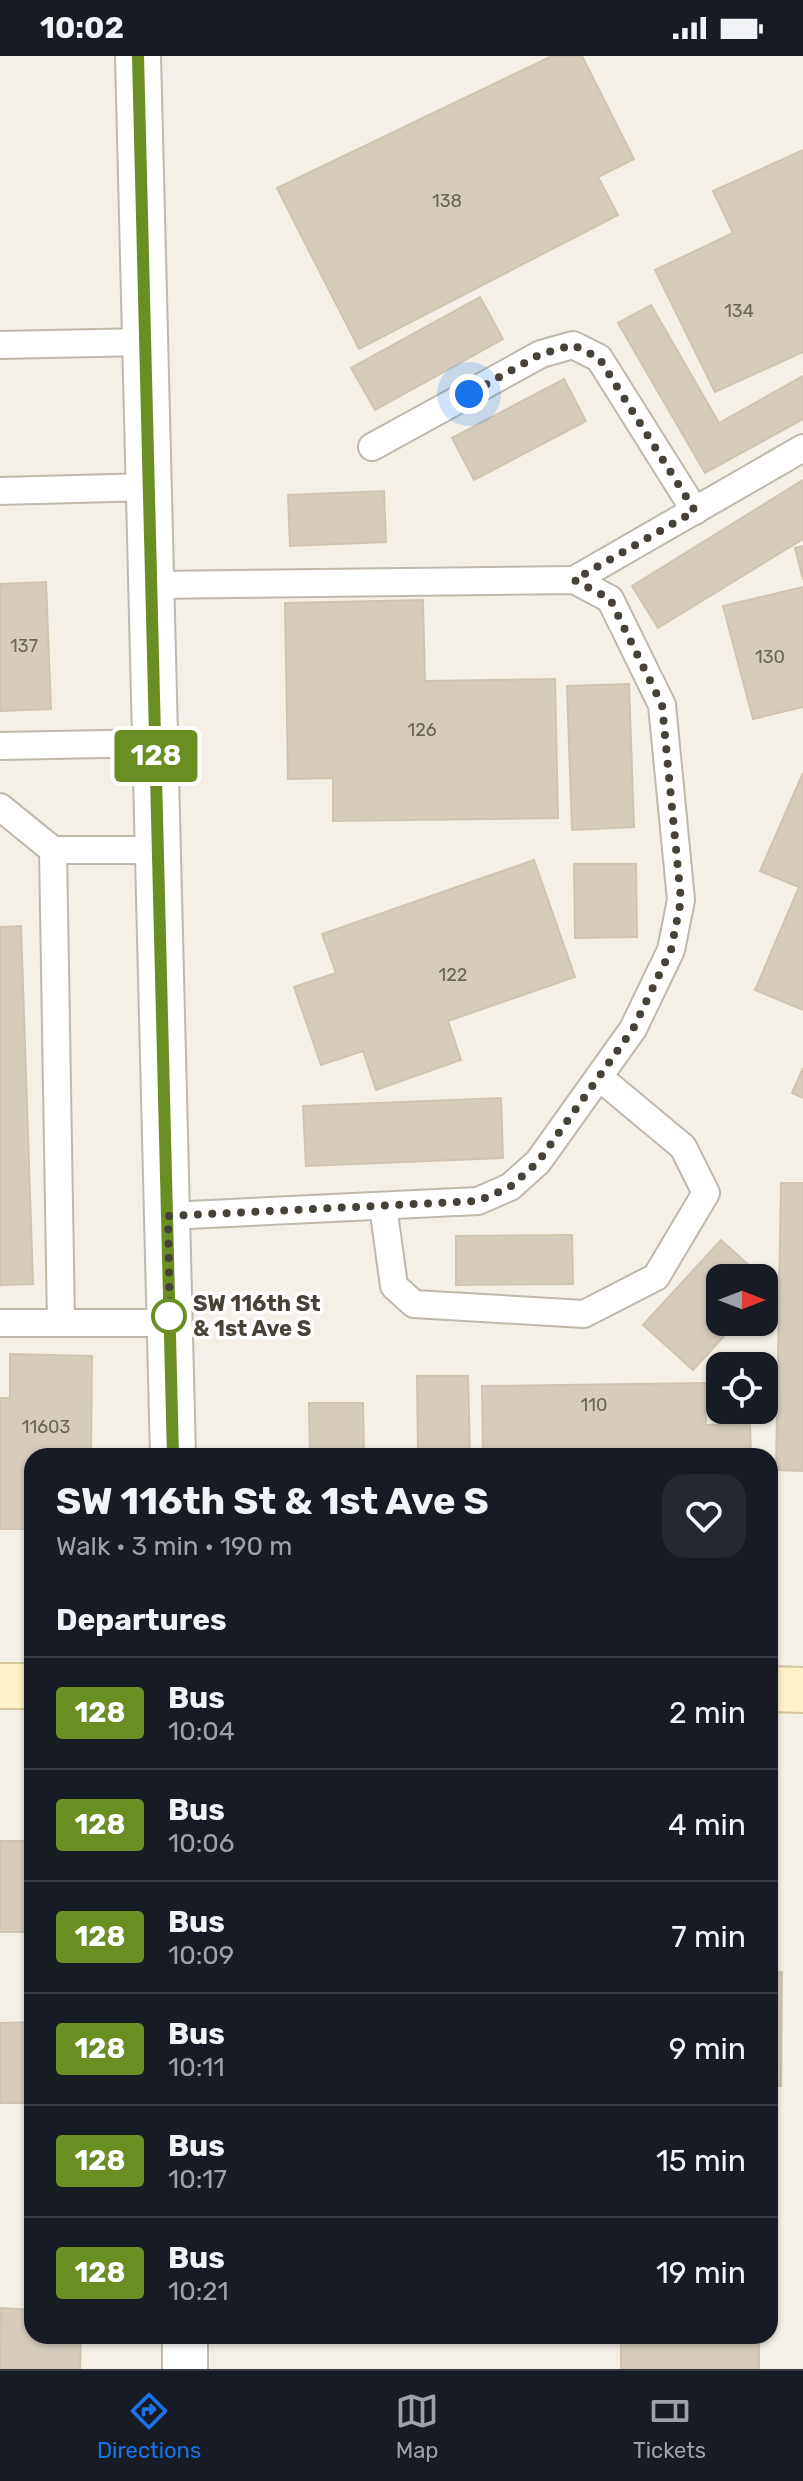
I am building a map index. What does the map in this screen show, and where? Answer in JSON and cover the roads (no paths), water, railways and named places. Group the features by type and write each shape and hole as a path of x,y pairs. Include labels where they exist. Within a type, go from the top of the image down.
{"main road":[{"path":"0,1686 24,1686"},
{"path":"778,1689 803,1690"}],"street":[{"path":"138,56 173,1448"},
{"path":"185,2344 185,2369"}],"lane":[{"path":"0,345 145,342"},
{"path":"372,447 541,354 573,345 599,358 695,511"},
{"path":"574,580 803,448"},
{"path":"0,491 151,487"},
{"path":"152,585 574,580 610,599 662,705 681,900 671,950 633,1029 538,1162 510,1187 478,1201 168,1216"},
{"path":"0,746 156,743"},
{"path":"0,807 53,850 158,850"},
{"path":"53,850 61,1323"},
{"path":"383,1206 394,1286 414,1304 584,1314 656,1277 706,1193 683,1147 599,1077"},
{"path":"0,1323 170,1323"}],"place":[{"name":"SW 116th St & 1st Ave S","path":"169,1316"}]}
